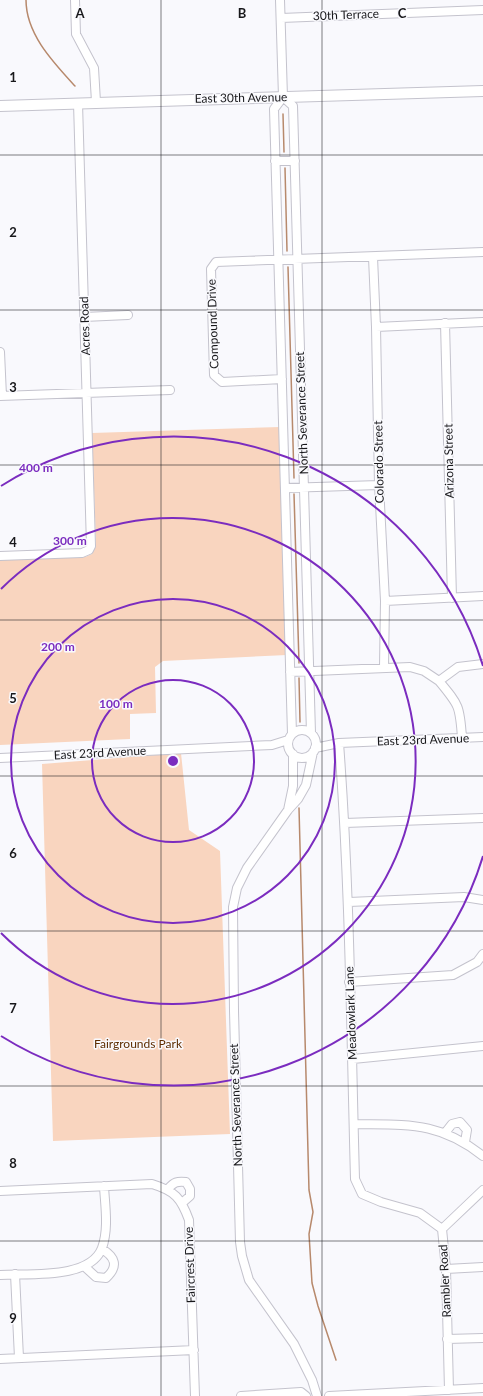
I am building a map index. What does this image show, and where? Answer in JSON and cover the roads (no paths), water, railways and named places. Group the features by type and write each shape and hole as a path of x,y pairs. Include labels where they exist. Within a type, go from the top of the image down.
{"main road":[{"name":"East 30th Avenue","path":"0,106 483,91"}],"street":[{"path":"74,0 76,34 94,68 96,102"},
{"name":"North Severance Street","path":"280,0 283,97 274,109 290,672 290,737"},
{"name":"30th Terrace","path":"281,18 483,10"},
{"name":"North Severance Street","path":"283,97 293,106 309,671 313,736"},
{"name":"Acres Road","path":"0,556 82,553 89,550 91,532 88,393 84,317 78,103"},
{"path":"276,161 295,161"},
{"name":"Compound Drive","path":"282,379 222,382 214,376 211,270 216,262 483,252"},
{"name":"Colorado Street","path":"373,257 379,485 385,601 384,667"},
{"path":"84,317 128,315"},
{"path":"376,327 483,322"},
{"name":"Arizona Street","path":"445,324 452,598"},
{"path":"0,352 1,396 170,390"},
{"path":"285,488 379,485"},
{"path":"385,601 483,596"},
{"path":"440,681 458,667 483,664"},
{"path":"290,672 384,667 410,667 418,669 440,681 456,701 461,713 462,738"},
{"path":"303,730 313,736 314,750 303,758 292,753 290,737 303,730"},
{"name":"East 23rd Avenue","path":"313,736 339,743"},
{"name":"East 23rd Avenue","path":"0,758 272,745 290,737"},
{"name":"East 23rd Avenue","path":"314,750 339,743 483,737"},
{"name":"Meadowlark Lane","path":"339,743 349,902 349,982 353,1058 355,1179 362,1194 381,1202 420,1212 442,1229"},
{"name":"East 23rd Avenue","path":"272,745 292,753"},
{"name":"North Severance Street","path":"314,750 306,785 298,799 288,810 247,868 237,888 233,907 234,1011 240,1242 242,1256 249,1280 294,1344 312,1380 317,1396"},
{"name":"North Severance Street","path":"288,810 293,786 292,753"},
{"path":"345,823 483,818"},
{"path":"349,902 464,897 483,900"},
{"path":"349,982 453,976 477,962 483,954"},
{"path":"353,1058 483,1046"},
{"path":"445,1133 452,1124 460,1122 467,1130 465,1142"},
{"path":"354,1124 410,1125 430,1128 465,1142 483,1156"},
{"path":"168,1189 172,1184 178,1181 186,1182 190,1189 190,1196 182,1202"},
{"name":"Faircrest Drive","path":"0,1191 152,1184 168,1189 182,1202 188,1220 195,1396"},
{"path":"0,1275 69,1272 85,1267 102,1249 106,1228 104,1186"},
{"name":"Rambler Road","path":"449,1390 446,1269 442,1229 483,1190"},
{"path":"85,1267 96,1277 106,1278 112,1272 114,1262 111,1255 102,1249"},
{"path":"446,1269 483,1267"},
{"path":"15,1274 19,1358"},
{"path":"447,1339 483,1338"},
{"path":"0,1359 194,1350"},
{"path":"329,1396 398,1394 449,1390 473,1392 483,1388"},
{"path":"241,1396 301,1392 306,1396"}],"waterway":[{"path":"26,0 27,12 31,24 42,47 75,86"},
{"path":"283,114 284,152"},
{"path":"285,168 287,251"},
{"path":"288,267 294,478"},
{"path":"294,494 299,663"},
{"path":"299,678 300,722"},
{"path":"299,808 309,1190 313,1212 309,1234 312,1283 336,1360"}],"park label":[{"name":"Fairgrounds Park","path":"138,1044"}]}
